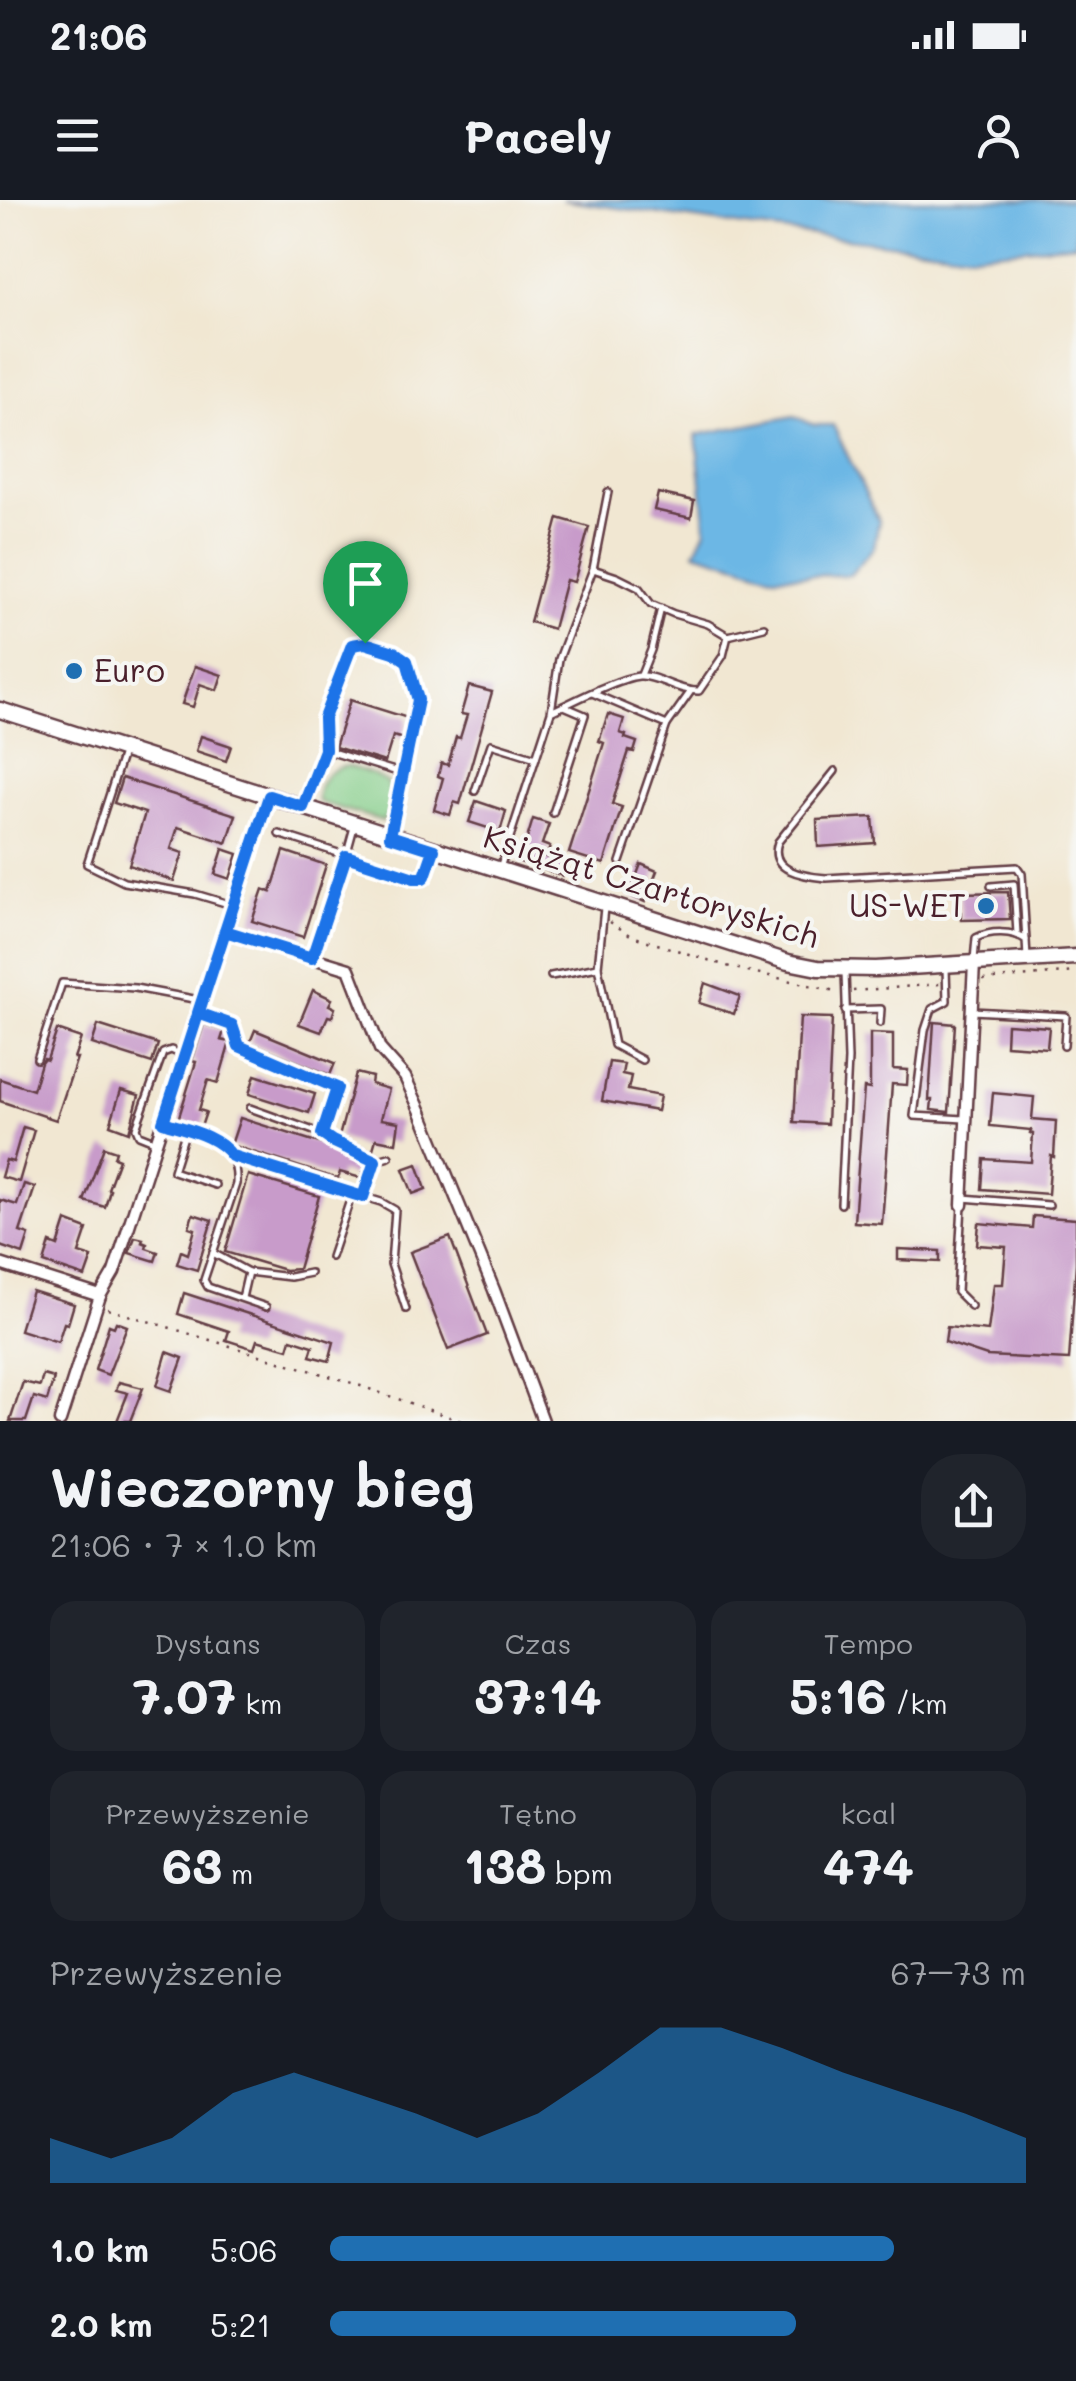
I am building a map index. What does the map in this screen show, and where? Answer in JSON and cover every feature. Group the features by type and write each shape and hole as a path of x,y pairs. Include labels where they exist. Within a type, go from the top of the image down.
{"main road":[{"name":"Książąt Czartoryskich","path":"0,710 788,962 846,969 1072,957"}],"street":[{"path":"60,1421 98,1301 114,1272 269,796"},
{"path":"225,931 349,969 380,1050 405,1077 494,1290 543,1421"},
{"path":"962,1202 974,964"},
{"path":"0,1264 98,1301"}],"lane":[{"path":"499,871 551,712 560,659 593,569 608,492"},
{"path":"593,569 639,588 651,604 708,624 728,636 764,627"},
{"path":"641,675 662,608"},
{"path":"551,712 641,675 691,692 699,691 723,656 728,636"},
{"path":"303,807 325,750 324,718 352,645 380,647 407,661 418,700 390,836"},
{"path":"620,862 667,725 691,692"},
{"path":"592,694 667,725"},
{"path":"553,813 585,715 564,706"},
{"path":"475,791 491,744 536,758"},
{"path":"124,750 87,864 124,882 234,905"},
{"path":"325,750 402,773"},
{"path":"835,771 778,842 774,852 778,863 826,878 1016,867 1022,874 1026,960"},
{"path":"312,958 354,824"},
{"path":"279,834 419,879 425,876 434,850"},
{"path":"991,886 1014,884 1017,934"},
{"path":"604,905 598,967 614,1045 642,1060"},
{"path":"974,964 974,942 978,936 1017,934 1026,940"},
{"path":"946,965 947,1001 932,1009 925,1030 914,1116 967,1120"},
{"path":"551,976 598,967"},
{"path":"841,1204 848,1059 846,969"},
{"path":"36,1059 62,983 136,988 202,1000"},
{"path":"845,1010 881,1010 880,1022"},
{"path":"972,1011 1066,1016 1064,1046"},
{"path":"198,1013 232,1025 239,1046 337,1088 322,1134"},
{"path":"156,1142 139,1135 136,1128 164,1052 171,1050 184,1056"},
{"path":"250,1108 322,1134 375,1161 390,1157"},
{"path":"163,1122 224,1145 232,1156 237,1169 236,1184 204,1280 208,1287 266,1307"},
{"path":"186,1130 173,1171 214,1185"},
{"path":"232,1156 396,1210 392,1264 406,1309"},
{"path":"363,1197 375,1161"},
{"path":"331,1257 352,1194"},
{"path":"971,1306 957,1292 962,1202 1049,1205"},
{"path":"213,1253 248,1272 290,1277 310,1273"},
{"path":"242,1299 248,1272"}],"path":[{"path":"98,1301 461,1421"}],"green space":[{"path":"348,766 387,782 391,803 383,821 318,802 325,777"}],"water":[{"path":"562,200 1076,200 1076,244 972,254"},
{"path":"794,416 814,425 833,425 879,521 874,547 850,575 775,576 695,552 706,530 696,435"}],"building":[{"path":"658,493 694,501 691,518 654,510"},
{"path":"558,518 589,527 574,582 566,580 553,629 530,622"},
{"path":"195,666 222,675 217,690 200,684 193,707 182,704"},
{"path":"469,686 492,692 460,804 454,802 450,815 434,810 443,778 438,776 441,763 448,765 456,737 460,738 467,715 461,714"},
{"path":"350,700 408,718 404,739 393,736 385,762 335,747"},
{"path":"608,714 624,719 620,733 637,742 634,752 629,751 612,804 622,807 604,864 569,853 604,743 599,741"},
{"path":"201,736 231,746 226,761 196,751"},
{"path":"122,778 236,815 227,843 178,827 171,849 183,853 174,881 129,865 145,813 114,803"},
{"path":"476,801 506,811 500,832 469,822"},
{"path":"873,817 875,843 818,847 817,820"},
{"path":"533,819 549,824 542,844 550,847 546,857 567,864 563,876 520,862"},
{"path":"223,849 238,854 230,879 215,874"},
{"path":"284,851 326,865 303,937 252,921 263,889 271,892"},
{"path":"641,864 657,871 645,902 629,895"},
{"name":"US-WET","path":"1008,892 1010,919 961,920 960,893"},
{"path":"705,983 740,996 734,1014 699,1003"},
{"path":"313,990 332,999 329,1005 335,1008 321,1032 299,1024"},
{"path":"800,1017 832,1018 827,1124 794,1122"},
{"path":"934,1022 955,1024 949,1112 931,1110 929,1100"},
{"path":"204,1024 224,1031 221,1040 230,1042 218,1083 208,1080 199,1110 206,1112 201,1127 178,1120"},
{"path":"1007,1024 1049,1027 1047,1048 1006,1045"},
{"path":"98,1025 158,1044 152,1063 92,1044"},
{"path":"57,1030 81,1038 56,1120 0,1101 0,1079 33,1090"},
{"path":"255,1030 335,1063 330,1075 250,1042"},
{"path":"870,1033 893,1034 893,1069 908,1070 907,1085 892,1084 882,1224 854,1222 864,1088 870,1089"},
{"path":"609,1062 624,1064 622,1074 631,1076 628,1090 660,1096 657,1111 602,1101"},
{"path":"356,1073 372,1077 371,1084 389,1089 381,1119 399,1122 396,1143 376,1139 370,1151 339,1137"},
{"path":"255,1075 315,1094 309,1113 249,1094"},
{"path":"121,1090 139,1095 129,1132 110,1125"},
{"path":"993,1093 1034,1097 1032,1119 1056,1121 1048,1194 982,1189 984,1159 1031,1162 1031,1130 990,1126"},
{"path":"240,1118 329,1146 366,1163 361,1178 340,1172 338,1179 231,1145"},
{"path":"23,1127 34,1130 19,1182 1,1177 6,1160 13,1162"},
{"path":"104,1147 116,1151 114,1157 119,1159 105,1207 84,1201"},
{"path":"417,1164 426,1189 413,1194 403,1169"},
{"path":"248,1175 319,1196 298,1269 285,1270 225,1252"},
{"path":"24,1184 35,1187 20,1232 29,1235 23,1254 0,1246 0,1200 17,1205"},
{"path":"193,1214 212,1220 197,1270 177,1264 181,1251 188,1254 195,1229 189,1227"},
{"path":"1033,1216 1076,1219 1069,1360 987,1356 945,1342 947,1327 988,1331 994,1284 1003,1284 1006,1247 977,1245 979,1223 1032,1228"},
{"path":"66,1221 87,1229 79,1253 92,1257 85,1277 44,1263 50,1243 58,1246"},
{"path":"135,1237 143,1239 146,1248 158,1252 155,1261 129,1253"},
{"path":"450,1237 487,1335 448,1350 410,1252"},
{"path":"898,1249 940,1251 940,1262 898,1260"},
{"path":"32,1291 74,1304 58,1342 20,1330"},
{"path":"184,1293 334,1342 329,1361 310,1356 313,1346 291,1339 288,1349 257,1340 254,1349 226,1340 229,1331 178,1314"},
{"path":"116,1322 127,1326 108,1375 95,1370 109,1325 114,1327"},
{"path":"167,1352 183,1358 171,1391 157,1386"},
{"path":"43,1375 54,1378 47,1401 34,1397 26,1421 10,1421 23,1382 40,1386"},
{"path":"119,1382 143,1388 130,1421 117,1421 128,1393 116,1390"}],"place":[{"name":"Euro","path":"74,671"},
{"name":"US-WET","path":"986,906"}],"route":[{"path":"365,643 352,645 324,718 325,750 303,807 269,796 163,1122 206,1136 224,1145 232,1156 363,1197 375,1161 322,1134 337,1088 239,1046 232,1025 198,1013 225,931 312,958 346,856 414,878 425,876 434,850 390,836 418,700 407,661 394,652 365,643"}]}
